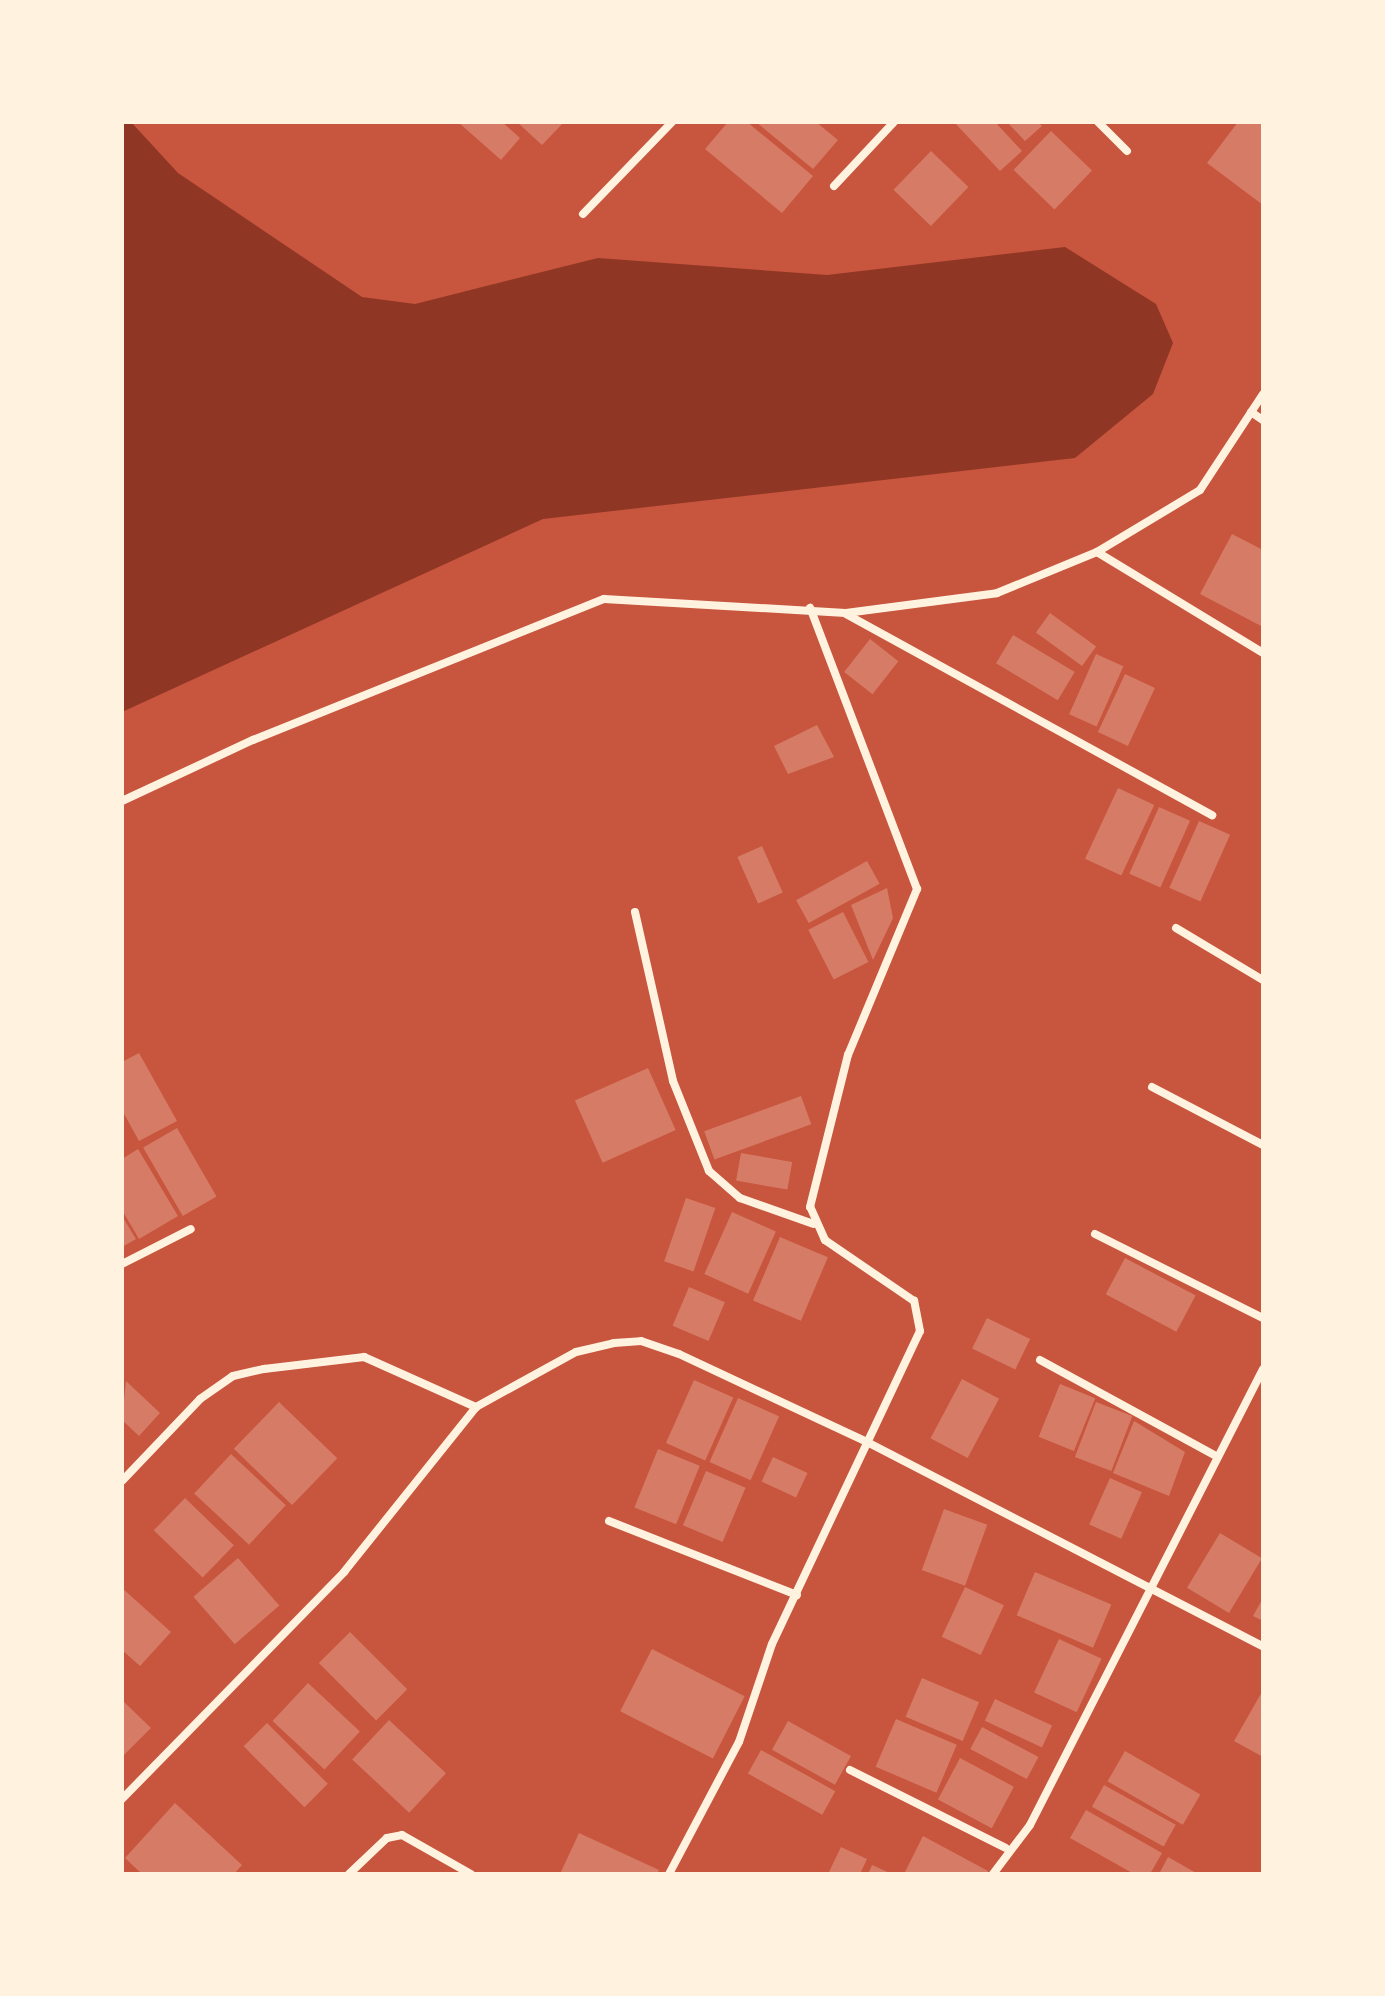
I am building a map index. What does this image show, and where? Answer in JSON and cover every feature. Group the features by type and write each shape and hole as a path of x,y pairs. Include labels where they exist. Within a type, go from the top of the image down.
{"street":[{"path":"583,214 672,122"},
{"path":"834,186 894,122"},
{"path":"1098,122 1127,151"},
{"path":"122,801 253,740 604,599 810,608 846,613 997,593 1097,552 1200,490 1263,394"},
{"path":"1251,412 1263,420"},
{"path":"1097,552 1263,653"},
{"path":"810,608 917,889 848,1055 813,1182 814,1224"},
{"path":"846,613 1212,815"},
{"path":"635,912 673,1081 709,1171 740,1198 814,1224 914,1301 921,1315 920,1331 797,1595 739,1742 669,1874"},
{"path":"1176,928 1263,980"},
{"path":"1152,1087 1263,1145"},
{"path":"122,1264 191,1229"},
{"path":"1095,1234 1263,1318"},
{"path":"122,1799 344,1572 476,1407 576,1352 641,1341 867,1442 1149,1590 1263,1646"},
{"path":"122,1481 200,1399 233,1376 264,1369 364,1357 476,1407"},
{"path":"1040,1360 1216,1456"},
{"path":"993,1874 1006,1848 1030,1825 1263,1369"},
{"path":"609,1521 797,1595"},
{"path":"850,1770 1006,1848"},
{"path":"349,1874 387,1838 402,1835 471,1874"}],"shaded area":[{"path":"122,122 131,122 178,173 362,297 415,304 598,258 827,275 1065,247 1156,304 1173,343 1153,394 1075,458 543,519 122,712"}],"building":[{"path":"458,122 502,122 520,138 501,160"},
{"path":"517,122 564,122 542,145"},
{"path":"728,122 747,122 813,176 782,213 705,149"},
{"path":"756,122 816,122 838,140 813,169"},
{"path":"954,122 995,122 1022,151 1000,171"},
{"path":"1007,122 1038,122 1042,126 1025,141"},
{"path":"1238,122 1263,122 1263,205 1207,163"},
{"path":"1051,131 1092,171 1054,209 1013,170"},
{"path":"931,151 968,187 931,226 893,190"},
{"path":"1232,534 1263,550 1263,627 1200,594"},
{"path":"1050,613 1096,647 1082,666 1036,632"},
{"path":"1013,635 1075,672 1058,700 996,663"},
{"path":"870,639 898,661 873,694 844,672"},
{"path":"1096,654 1123,666 1097,726 1069,714"},
{"path":"1125,674 1155,688 1128,746 1098,732"},
{"path":"817,725 834,757 788,774 774,746"},
{"path":"1118,788 1154,805 1121,876 1085,859"},
{"path":"1159,807 1190,821 1160,888 1129,874"},
{"path":"1199,821 1230,835 1200,902 1169,888"},
{"path":"762,846 783,893 758,904 737,857"},
{"path":"867,861 880,884 809,923 796,900"},
{"path":"887,888 893,918 873,960 851,905"},
{"path":"843,912 868,962 834,980 808,930"},
{"path":"139,1053 177,1121 139,1141 122,1110 122,1062"},
{"path":"648,1068 676,1130 603,1163 575,1101"},
{"path":"801,1096 811,1124 714,1159 704,1131"},
{"path":"177,1128 216,1196 183,1216 143,1148"},
{"path":"138,1149 178,1216 139,1239 122,1210 122,1159"},
{"path":"741,1153 792,1162 787,1190 736,1181"},
{"path":"686,1198 715,1208 693,1271 664,1261"},
{"path":"732,1212 776,1232 748,1294 704,1274"},
{"path":"122,1216 136,1239 122,1247"},
{"path":"780,1237 828,1257 801,1321 753,1301"},
{"path":"1125,1258 1196,1296 1176,1332 1106,1294"},
{"path":"689,1287 725,1302 708,1341 673,1326"},
{"path":"987,1318 1030,1339 1015,1370 972,1349"},
{"path":"962,1379 999,1399 968,1458 931,1438"},
{"path":"694,1380 733,1397 705,1461 666,1443"},
{"path":"126,1381 160,1413 139,1436 122,1420"},
{"path":"1060,1384 1095,1398 1074,1451 1039,1437"},
{"path":"738,1398 779,1416 751,1480 710,1462"},
{"path":"279,1402 337,1458 292,1505 234,1449"},
{"path":"1096,1402 1132,1416 1111,1471 1075,1457"},
{"path":"1134,1421 1185,1452 1169,1496 1113,1473"},
{"path":"658,1449 700,1466 676,1524 634,1507"},
{"path":"231,1454 286,1505 249,1545 194,1493"},
{"path":"773,1457 807,1473 796,1498 762,1481"},
{"path":"706,1471 746,1488 723,1542 683,1525"},
{"path":"1110,1478 1142,1492 1121,1539 1089,1525"},
{"path":"185,1498 234,1545 203,1578 154,1530"},
{"path":"944,1509 987,1525 965,1586 922,1570"},
{"path":"1220,1533 1262,1558 1229,1613 1187,1588"},
{"path":"238,1558 279,1606 235,1644 193,1597"},
{"path":"1035,1572 1111,1604 1093,1648 1017,1615"},
{"path":"965,1587 1004,1605 981,1655 942,1637"},
{"path":"122,1588 171,1632 140,1666 122,1650"},
{"path":"1263,1598 1263,1621 1253,1616"},
{"path":"350,1632 407,1689 376,1720 319,1663"},
{"path":"1059,1639 1102,1659 1077,1712 1034,1692"},
{"path":"652,1649 745,1696 713,1759 620,1711"},
{"path":"922,1678 979,1702 963,1741 906,1717"},
{"path":"308,1683 360,1731 324,1769 273,1721"},
{"path":"1263,1690 1263,1757 1234,1741"},
{"path":"995,1699 1052,1726 1042,1747 985,1721"},
{"path":"122,1700 151,1728 122,1757"},
{"path":"896,1719 957,1745 936,1793 876,1767"},
{"path":"389,1720 446,1773 409,1813 352,1759"},
{"path":"788,1721 851,1756 835,1785 772,1750"},
{"path":"267,1723 328,1784 304,1807 244,1746"},
{"path":"982,1727 1039,1757 1027,1779 970,1749"},
{"path":"761,1750 835,1791 822,1815 748,1774"},
{"path":"1125,1751 1200,1794 1183,1825 1108,1781"},
{"path":"960,1758 1014,1787 992,1828 938,1799"},
{"path":"1104,1785 1176,1825 1164,1847 1092,1807"},
{"path":"175,1803 242,1865 234,1874 142,1874 125,1858"},
{"path":"1086,1810 1162,1853 1150,1874 1134,1874 1070,1838"},
{"path":"579,1833 659,1870 657,1874 560,1874"},
{"path":"923,1836 988,1871 986,1874 904,1874"},
{"path":"841,1847 867,1859 860,1874 828,1874"},
{"path":"1168,1857 1198,1874 1159,1874"},
{"path":"872,1865 892,1874 868,1874"}]}
